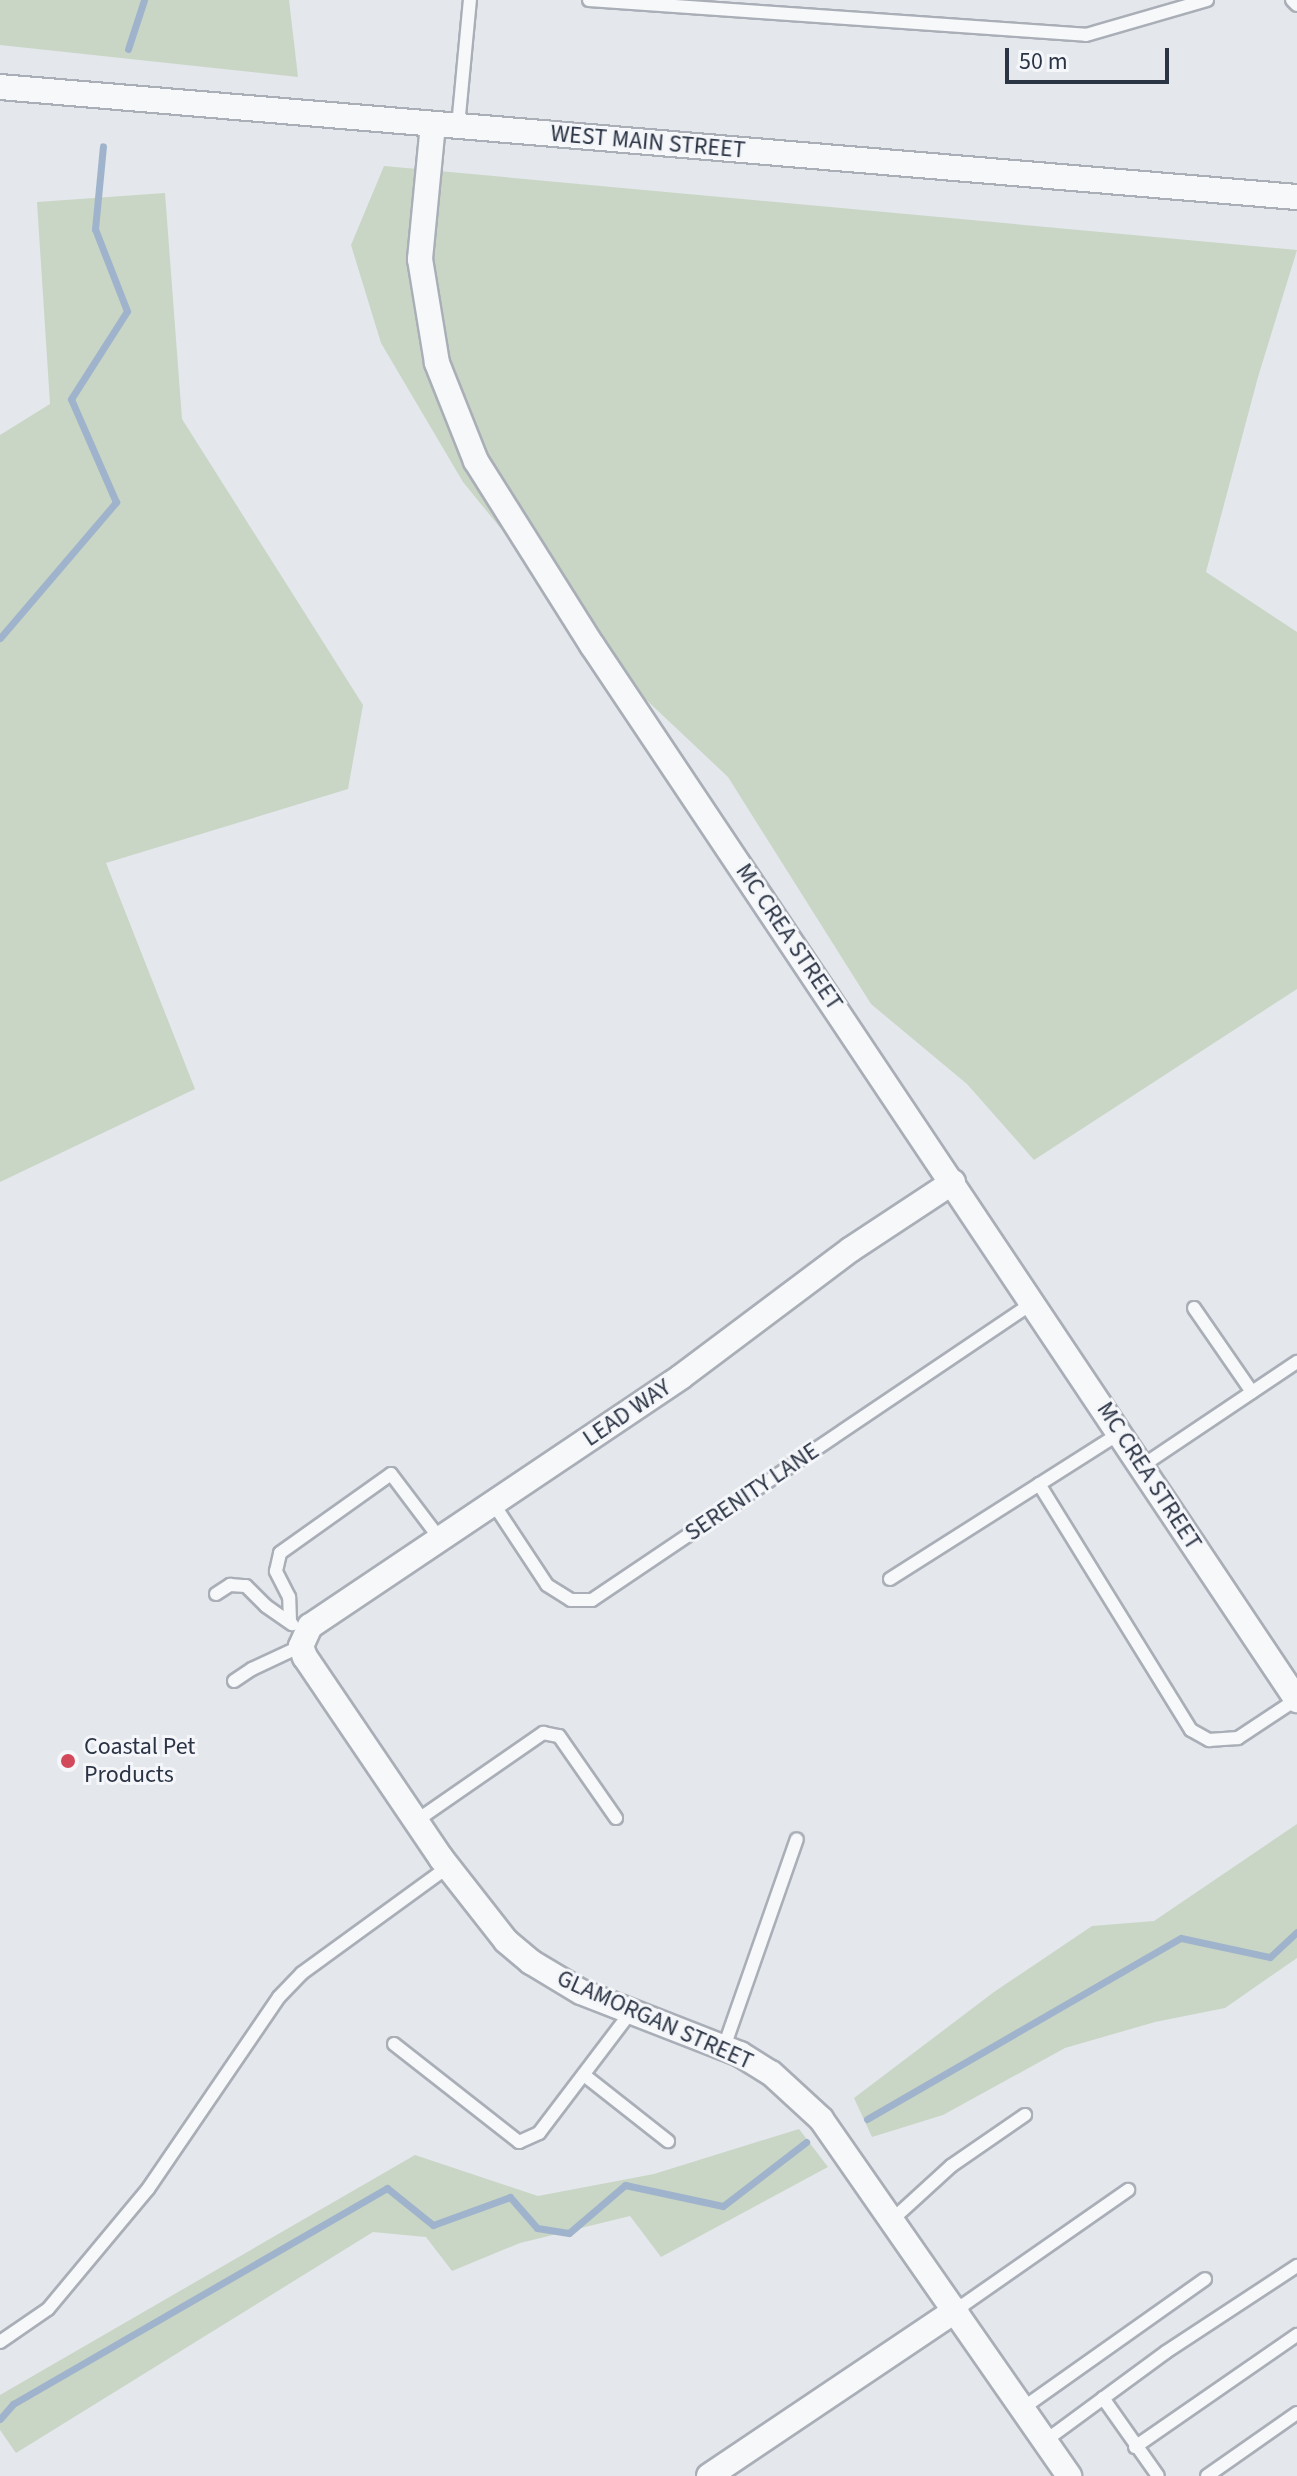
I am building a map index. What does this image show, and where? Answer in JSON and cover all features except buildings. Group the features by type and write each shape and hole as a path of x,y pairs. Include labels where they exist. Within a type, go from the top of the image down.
{"street":[{"name":"WEST MAIN STREET","path":"0,87 1297,197"},
{"name":"MC CREA STREET","path":"433,124 420,259 437,363 476,461 601,658 1297,1700"},
{"name":"LEAD WAY","path":"297,1636 692,1369 850,1250 953,1182"},
{"name":"GLAMORGAN STREET","path":"297,1636 448,1867 490,1924 531,1962 581,1992 724,2047 771,2073 801,2098 834,2135 1069,2476"},
{"path":"709,2476 956,2310"}],"lane":[{"path":"458,126 470,0"},
{"path":"589,0 1086,35 1207,0"},
{"path":"1292,0 1297,5"},
{"name":"SERENITY LANE","path":"493,1503 547,1585 571,1600 592,1600 1034,1302"},
{"path":"1194,1308 1252,1392"},
{"path":"1142,1466 1297,1362"},
{"path":"890,1579 1120,1433"},
{"path":"297,1636 289,1597 276,1571 280,1553 391,1474 440,1539"},
{"path":"1039,1484 1191,1730 1209,1740 1238,1738 1297,1700"},
{"path":"216,1594 230,1585 246,1586 297,1636"},
{"path":"234,1681 297,1636"},
{"path":"416,1821 543,1733 559,1736 616,1818"},
{"path":"724,2047 797,1839"},
{"path":"0,2342 48,2309 148,2189 279,1997 302,1973 448,1867"},
{"path":"394,2044 519,2142 539,2133 631,2012"},
{"path":"584,2075 668,2141"},
{"path":"893,2219 951,2166 1025,2115"},
{"path":"956,2310 1128,2190"},
{"path":"1045,2441 1297,2266"},
{"path":"1023,2408 1205,2279"},
{"path":"1135,2447 1297,2335"},
{"path":"1103,2398 1158,2476"},
{"path":"1207,2476 1297,2413"}],"green space":[{"path":"0,0 289,0 298,77 0,45"},
{"path":"384,166 1297,250 1258,377 1206,572 1297,632 1297,989 1034,1160 967,1084 871,1004 728,777 621,676 463,482 381,343 351,245"},
{"path":"165,193 182,419 363,705 348,789 106,863 195,1089 0,1182 0,435 50,404 37,202"},
{"path":"1297,1824 1297,1958 1225,2008 1155,2022 1065,2048 943,2115 872,2137 854,2098 994,1992 1092,1926 1154,1921"},
{"path":"799,2129 828,2167 661,2257 630,2216 520,2243 452,2271 426,2237 373,2232 16,2453 0,2430 0,2395 415,2155 538,2196 654,2174"}],"waterway":[{"path":"128,49 144,0"},
{"path":"0,638 116,502 71,399 127,311 95,229 103,146"},
{"path":"867,2119 1181,1938 1270,1957 1297,1932"},
{"path":"0,2419 13,2404 387,2188 433,2225 510,2197 537,2228 569,2233 625,2185 723,2206 806,2142"}],"place":[{"name":"Coastal Pet Products","path":"68,1761"}]}
